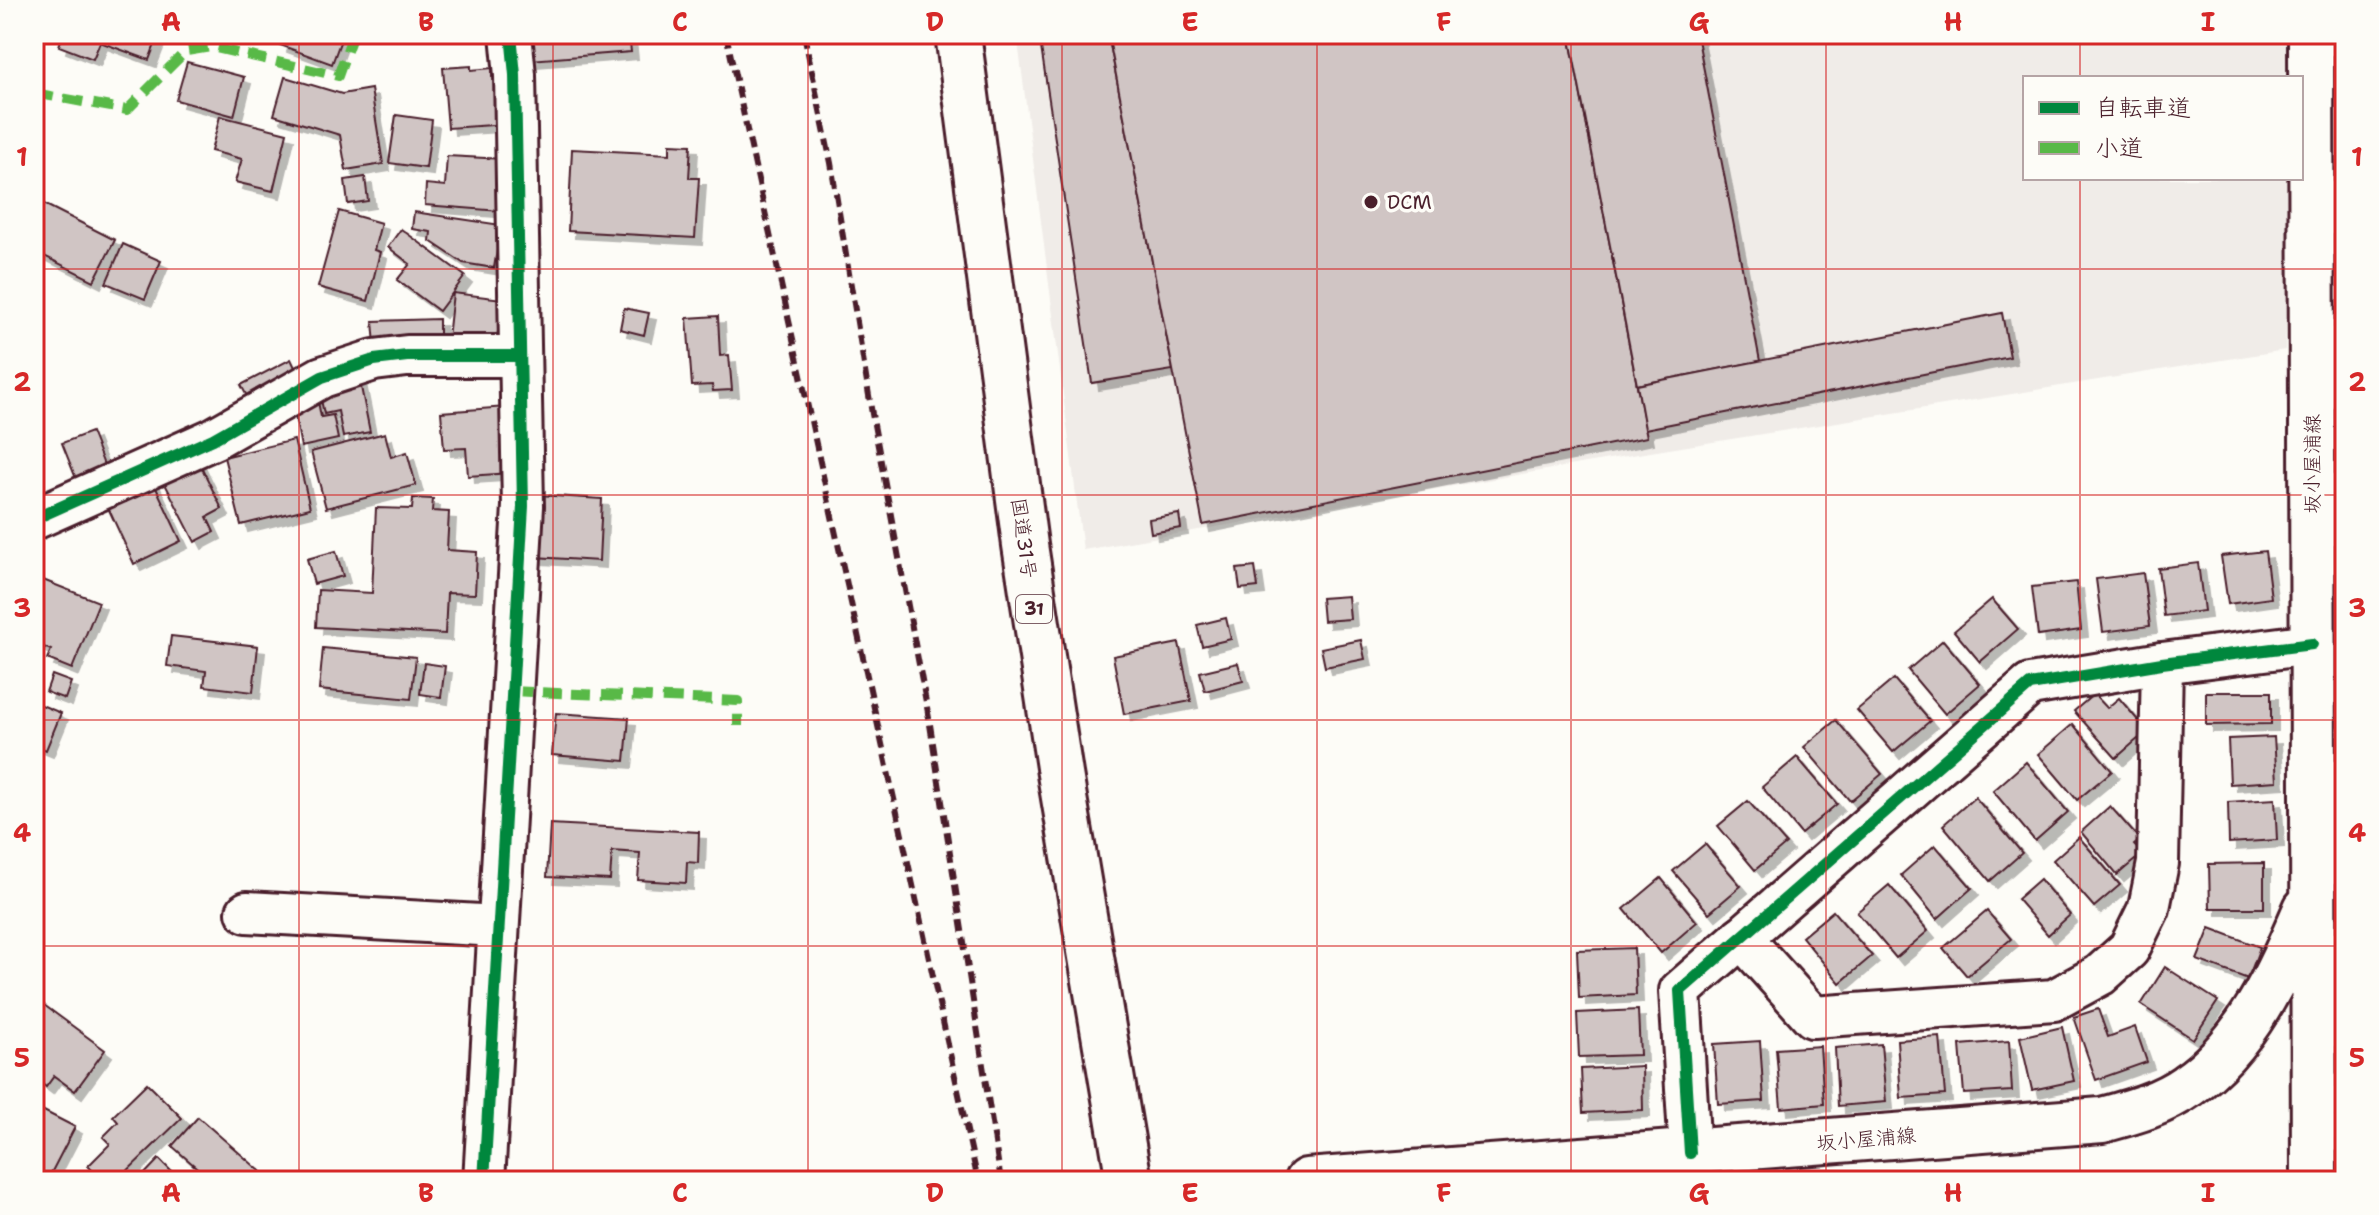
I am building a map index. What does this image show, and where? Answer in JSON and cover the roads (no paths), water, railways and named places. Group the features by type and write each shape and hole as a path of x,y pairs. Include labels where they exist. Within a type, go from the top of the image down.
{"main road":[{"name":"国道31号","path":"958,34 1027,561 1088,948 1129,1181"},
{"name":"坂小屋浦線","path":"2311,34 2314,1181"},
{"name":"坂小屋浦線","path":"1307,1181 2102,1120 2145,1109 2187,1086 2224,1053 2278,975 2312,894"}],"street":[{"path":"484,1181 523,506 515,75 511,34"},
{"path":"34,519 213,439 322,377 374,360 407,356 520,356"},
{"path":"1690,1153 1680,991 2030,685 2162,663 2312,644"},
{"path":"1741,937 1813,1017 2054,1000 2100,975 2129,949 2149,908 2158,863 2162,663"},
{"path":"247,912 498,926"}],"railway":[{"path":"726,34 978,1181"},
{"path":"804,34 831,163 872,414 929,718 1001,1181"}],"place":[{"name":"DCM","path":"1371,202"}]}
